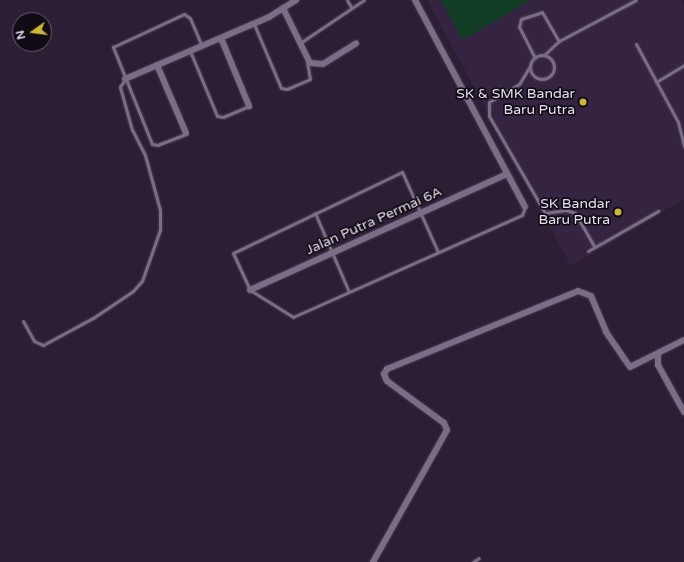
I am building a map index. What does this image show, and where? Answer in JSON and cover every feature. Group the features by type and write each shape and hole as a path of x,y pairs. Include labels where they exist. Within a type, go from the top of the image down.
{"street":[{"path":"125,79 254,24 296,0"},
{"path":"415,0 525,207"},
{"path":"283,8 298,44 308,62 323,64 356,43"},
{"path":"221,38 249,106"},
{"path":"157,66 186,134"},
{"name":"Jalan Putra Permai 6A","path":"250,290 507,174"},
{"path":"374,561 447,430 444,423 387,381 384,374 387,369 578,291 591,296 606,332 628,366 634,367 684,341"},
{"path":"658,355 658,365 684,412"}],"lane":[{"path":"347,0 351,7"},
{"path":"298,44 351,7 364,0"},
{"path":"595,247 574,213 566,210 545,213 490,116 489,102 519,84 535,58 544,55 559,41 636,0"},
{"path":"535,58 519,27 521,19 542,12 559,41"},
{"path":"186,134 158,145 152,144 113,51 114,45 182,15 190,18 202,46"},
{"path":"254,24 281,88 287,89 310,78 308,62"},
{"path":"636,44 678,122 684,146"},
{"path":"190,51 217,116 223,117 249,106"},
{"path":"530,66 536,78 548,78 554,66 544,55"},
{"path":"656,82 684,65"},
{"path":"23,321 34,341 43,345 93,318 133,291 142,280 160,230 160,210 145,155 132,130 120,87 125,79"},
{"path":"438,252 422,213 402,172 234,251 250,290 293,317 522,215 525,207"},
{"path":"588,251 658,211"},
{"path":"314,213 349,292"},
{"path":"473,562 479,558"}],"shaded area":[{"name":"SK & SMK Bandar Baru Putra","path":"427,0 681,0 684,5 684,199 571,266"}],"green space":[{"path":"441,0 530,0 463,40"}],"place":[{"name":"SK & SMK Bandar Baru Putra","path":"583,102"},
{"name":"SK Bandar Baru Putra","path":"618,212"}]}
